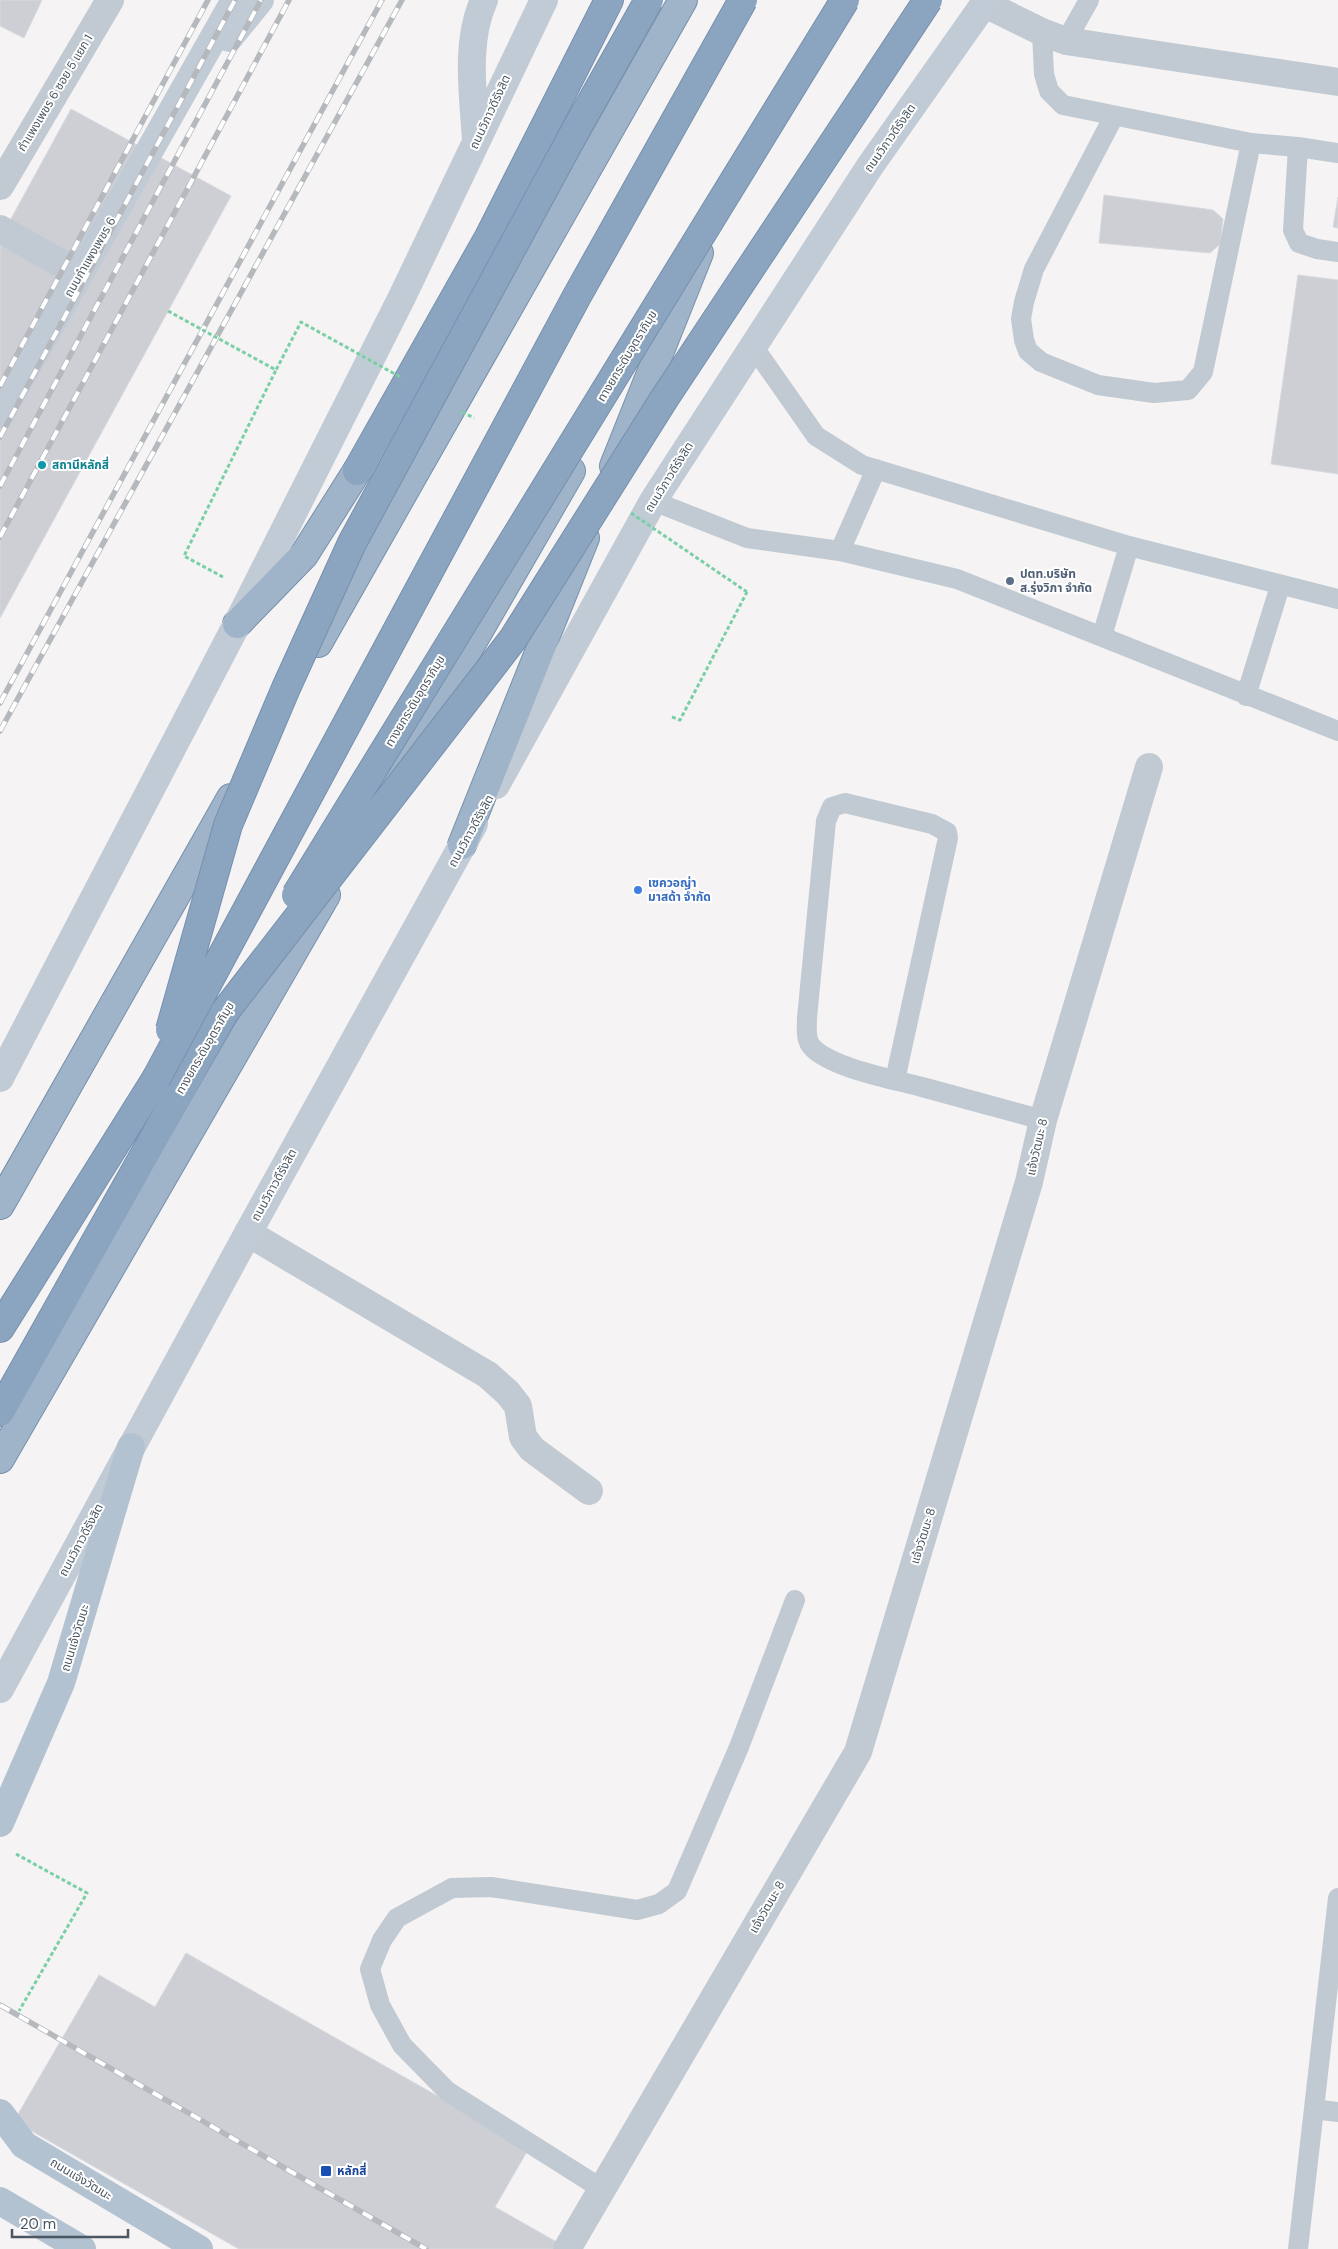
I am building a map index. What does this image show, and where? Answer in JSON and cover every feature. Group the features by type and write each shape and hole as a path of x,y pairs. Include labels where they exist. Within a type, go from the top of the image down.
{"highway":[{"path":"237,624 304,555 357,470 489,237 609,0"},
{"path":"156,1079 228,825 286,688 352,543 578,126 649,0"},
{"path":"0,1206 683,0"},
{"path":"0,1328 156,1079 577,296 743,0"},
{"path":"0,1459 702,244 846,0"},
{"name":"ทางยกระดับอุตราภิมุข","path":"0,1412 224,1014 846,0"},
{"path":"224,1014 513,639 664,399 928,0"},
{"path":"462,845 702,244"},
{"path":"357,470 523,280"}],"main road":[{"name":"ถนนกำแพงเพชร 6","path":"0,414 235,0"},
{"name":"ถนนกำแพงเพชร 6","path":"180,98 260,0"},
{"path":"476,143 472,81 473,42 479,10 484,0"},
{"name":"ถนนวิภาวดีรังสิต","path":"0,1078 237,624 402,297 544,0"},
{"name":"ถนนวิภาวดีรังสิต","path":"0,1689 248,1233 653,501 870,166 986,2"},
{"name":"ถนนแจ้งวัฒนะ","path":"0,1823 62,1683 131,1447"},
{"name":"ถนนแจ้งวัฒนะ","path":"0,2113 12,2142 199,2249"},
{"path":"0,2201 82,2249"}],"street":[{"name":"กำแพงเพชร 6 ซอย 5 แยก 1","path":"0,186 110,0"},
{"path":"986,2 1054,36 1338,82"},
{"path":"0,229 80,274"},
{"name":"แจ้งวัฒนะ 8","path":"567,2249 858,1752 1029,1182 1043,1120 1149,767"},
{"path":"248,1233 488,1375 508,1393 518,1406 523,1437 532,1450 589,1491"}],"lane":[{"path":"1090,0 1054,36 1044,74 1049,91 1063,105 1251,143 1338,153"},
{"path":"1114,116 1034,269 1021,319 1024,340 1028,351 1040,362 1098,385 1154,393 1188,390 1204,372 1251,143"},
{"path":"1298,147 1294,230 1299,242 1317,249 1338,252"},
{"path":"753,346 816,436 862,465 1129,546 1280,586 1338,599"},
{"path":"840,551 876,469"},
{"path":"653,501 747,538 840,551 957,579 1203,676 1246,696 1338,731"},
{"path":"1102,636 1129,546"},
{"path":"1246,696 1280,586"},
{"path":"894,1080 948,838 947,832 932,824 845,803 832,807 826,821 806,1032 810,1046 825,1058 894,1080 1043,1120"},
{"path":"602,2189 447,2091 402,2045 380,2005 370,1968 382,1940 398,1918 452,1888 491,1887 637,1910 659,1904 677,1891 739,1747 795,1600"},
{"path":"1298,2249 1338,1898"},
{"path":"1314,2109 1338,2112"}],"path":[{"path":"252,592 184,556 276,370"},
{"path":"672,716 680,720 747,592"},
{"path":"9,1850 87,1893 19,2011"}],"building":[{"path":"0,0 42,0 24,38 0,26"},
{"name":"สถานีหลักสี่","path":"71,109 231,196 0,618 0,239"},
{"path":"1104,195 1213,210 1223,219 1220,244 1210,253 1099,243"},
{"path":"1338,197 1338,228 1333,227"},
{"path":"1298,275 1338,280 1338,474 1271,464"},
{"name":"หลักสี่","path":"186,1953 529,2148 495,2207 569,2249 239,2249 14,2121 99,1975 155,2007"}],"railway":[{"path":"0,386 208,0"},
{"path":"0,437 235,0"},
{"path":"0,486 261,0"},
{"path":"0,537 289,0"},
{"path":"0,703 382,0"},
{"path":"0,731 402,0"},
{"path":"0,2005 426,2249"}],"place":[{"name":"สถานีหลักสี่","path":"42,465"},
{"name":"ปตท.บริษัท ส.รุ่งวิภา จำกัด","path":"1010,581"},
{"name":"เซควอญ่า มาสด้า จำกัด","path":"638,890"},
{"name":"หลักสี่","path":"326,2171"}]}
